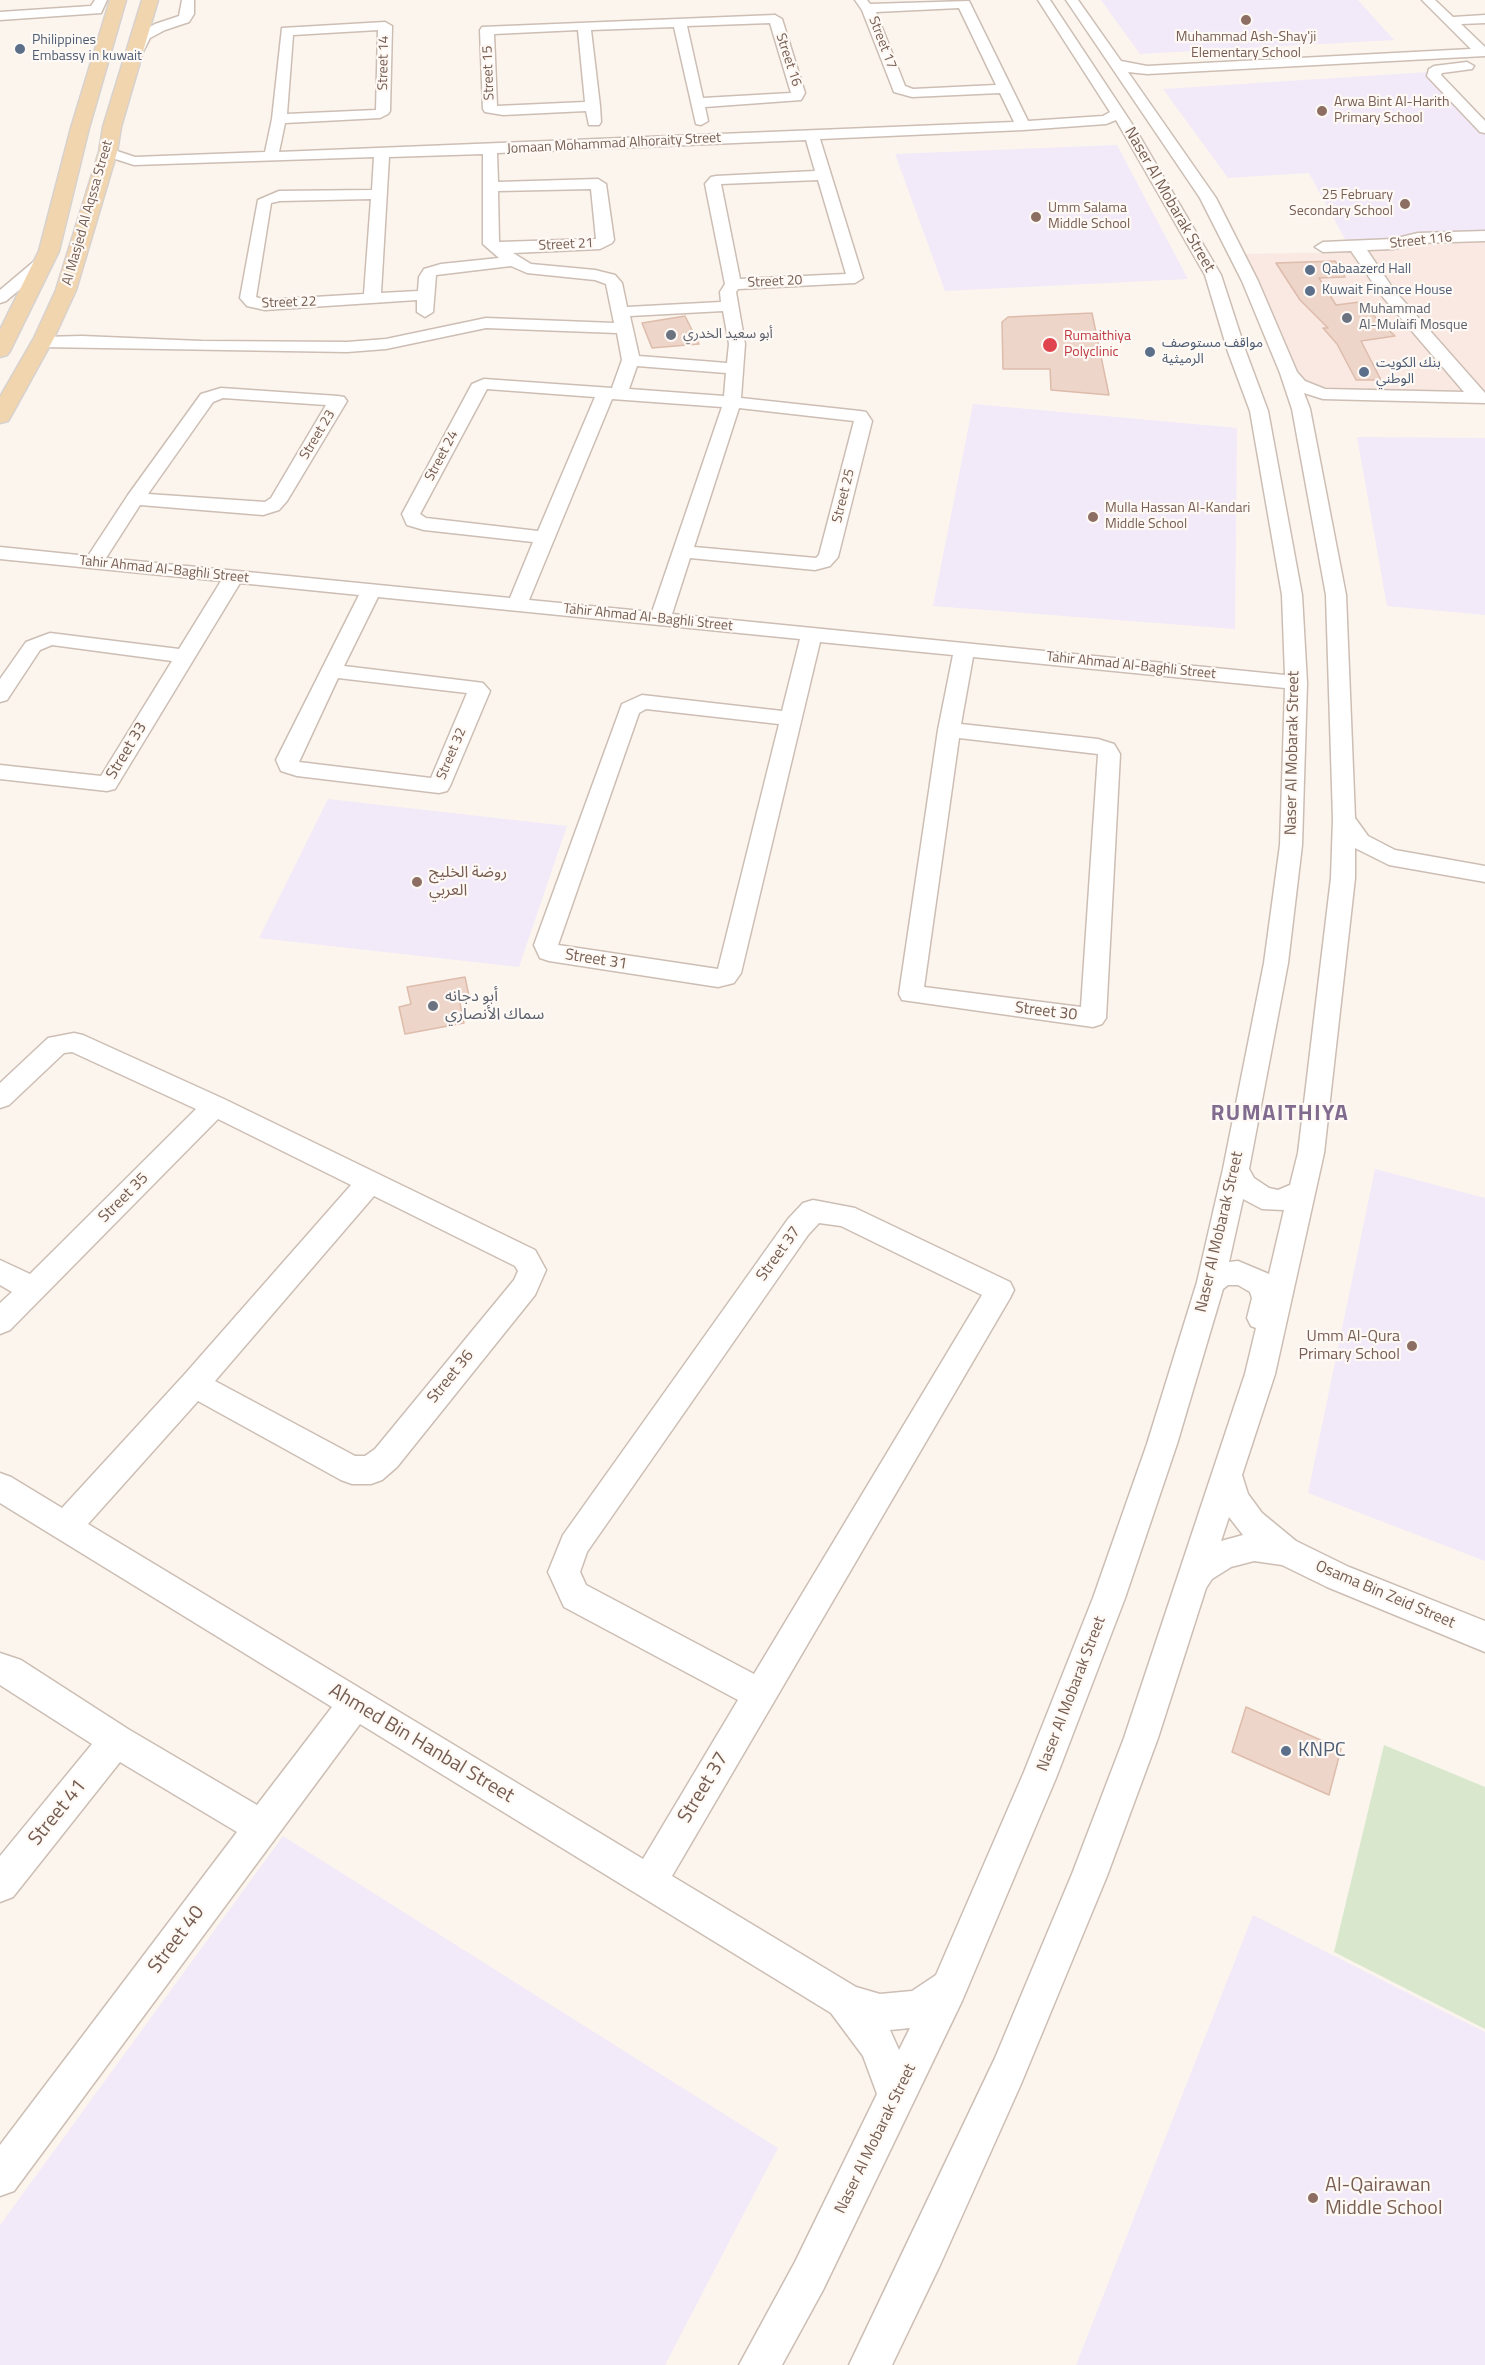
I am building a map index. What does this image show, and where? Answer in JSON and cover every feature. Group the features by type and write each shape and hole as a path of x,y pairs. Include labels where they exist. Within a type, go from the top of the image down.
{"main road":[{"name":"Al Masjed Al Aqssa Street","path":"0,351 46,256 118,0"},
{"name":"Al Masjed Al Aqssa Street","path":"0,416 43,340 71,272 108,152 130,64 150,0"},
{"path":"101,60 114,51 123,51 125,54 118,85 122,95"},
{"path":"46,256 46,278 60,279 71,272"},
{"path":"18,313 36,301 48,304 42,328 43,340"}],"street":[{"path":"5,0 0,14 96,10 101,0"},
{"path":"150,0 154,16 162,19 182,15 188,4"},
{"name":"Naser Al Mobarak Street","path":"760,2365 809,2276 949,1988 1039,1778 1109,1598 1162,1444 1211,1282 1236,1169 1276,963 1292,845 1296,683 1293,605 1258,411 1215,286 1213,274 1147,159 1044,0"},
{"name":"Naser Al Mobarak Street","path":"870,2365 926,2251 1008,2071 1084,1887 1141,1738 1260,1374 1311,1153 1343,878 1344,819 1336,595 1301,409 1289,373 1250,281 1208,198 1072,0"},
{"path":"1428,0 1484,52"},
{"path":"130,64 145,36 160,27 184,19 188,14 188,4"},
{"name":"Street 17","path":"1004,89 912,93 899,89 864,4 964,4 1023,126"},
{"path":"1056,18 1060,12 1066,11 1083,16"},
{"name":"Street 16","path":"639,24 775,19 798,93 796,97 697,103"},
{"path":"1450,21 1485,19"},
{"path":"680,23 706,140"},
{"name":"Street 15","path":"592,106 503,111 490,109 487,30 639,24"},
{"name":"Street 14","path":"271,156 279,119 286,31 385,26 383,111 380,114 279,119"},
{"path":"584,26 597,144"},
{"path":"1125,79 1145,71 1168,69 1484,52"},
{"path":"1457,53 1467,66 1439,69 1434,72 1434,76 1485,129"},
{"path":"1115,63 1134,69 1168,69"},
{"name":"Jomaan Mohammad Alhoraity Street","path":"100,173 134,161 490,149 1023,126 1106,120 1117,114"},
{"name":"Jomaan Mohammad Alhoraity Street","path":"1094,121 1129,130"},
{"name":"Street 20","path":"812,136 825,175 855,278 733,284 713,184 716,180 825,175"},
{"path":"490,149 490,240 497,249 513,261 540,271 609,278 614,283 631,360 611,394 518,605"},
{"name":"Jomaan Mohammad Alhoraity Street","path":"108,152 134,161"},
{"path":"382,153 372,298 425,296"},
{"path":"1147,159 1156,165 1168,168 1178,167 1184,160"},
{"name":"Street 21","path":"490,186 597,184 606,240 600,244 497,249"},
{"name":"Street 22","path":"372,298 265,305 253,303 248,298 263,203 266,200 279,196 380,194"},
{"name":"Street 116","path":"1323,247 1396,244 1414,238 1485,236"},
{"path":"1356,246 1383,287 1481,398"},
{"path":"0,298 46,256"},
{"path":"441,331 426,321 427,277 433,271 513,261"},
{"path":"1215,286 1222,278 1229,276 1250,281"},
{"path":"660,619 732,402 737,344 728,292 733,284"},
{"path":"43,340 201,346 266,345 347,348 386,344 486,323 623,320 731,306"},
{"path":"631,360 736,369"},
{"path":"1289,373 1299,385 1328,395"},
{"name":"Street 24","path":"546,538 414,521 411,514 478,388 494,383 669,397"},
{"name":"Street 23","path":"94,562 135,499 207,398 213,394 338,401 278,501 272,506 263,509 135,499"},
{"path":"1301,409 1308,401 1328,395 1481,398"},
{"name":"Street 25","path":"669,397 860,416 863,421 828,557 823,562 815,564 683,552"},
{"name":"Tahir Ahmad Al-Baghli Street","path":"0,553 1296,683"},
{"name":"Street 33","path":"0,772 106,784 234,576"},
{"name":"Street 32","path":"331,671 476,688 479,691 439,786 297,770 289,766 287,760 371,590"},
{"path":"1293,605 1307,596 1322,598 1335,616"},
{"name":"Street 31","path":"790,719 642,702 630,709 546,945 549,952 718,978 725,977 729,973 812,634"},
{"path":"0,695 33,646 50,639 184,657"},
{"name":"Street 30","path":"949,730 1098,746 1106,749 1109,754 1093,1018 911,994 949,730 964,649"},
{"path":"1344,819 1360,841 1389,857 1485,874"},
{"path":"1343,878 1370,862 1389,857"},
{"path":"0,1098 57,1045 74,1042 215,1106"},
{"name":"Street 36","path":"194,1384 352,1470 371,1470 386,1458 525,1287 532,1270 525,1258 215,1106"},
{"name":"Street 35","path":"0,1322 215,1106"},
{"path":"1236,1169 1244,1185 1262,1198 1280,1201 1301,1192"},
{"path":"65,1527 194,1384 369,1183"},
{"name":"Street 37","path":"649,1882 1000,1290 845,1216 813,1211 791,1236 574,1545 564,1572 575,1596 760,1694"},
{"path":"0,1272 33,1289"},
{"path":"1211,1282 1223,1274 1238,1273 1255,1279 1263,1286 1266,1298 1252,1357 1260,1374"},
{"name":"Osama Bin Zeid Street","path":"1227,1475 1235,1500 1242,1512 1261,1534 1285,1551 1348,1581 1485,1637"},
{"name":"Ahmed Bin Hanbal Street","path":"0,1487 843,2000 870,2010 899,2012 926,2004 949,1988"},
{"name":"Osama Bin Zeid Street","path":"1193,1580 1201,1569 1224,1554 1254,1547 1285,1551"},
{"path":"0,1668 9,1671 116,1741 261,1827"},
{"name":"Street 40","path":"0,2177 355,1703"},
{"name":"Street 41","path":"0,1884 116,1741"},
{"name":"Ahmed Bin Hanbal Street","path":"843,2000 876,2043 892,2077 897,2096"}],"shaded area":[{"name":"Muhammad Ash-Shay'ji Elementary School","path":"1101,0 1358,0 1394,40 1140,54"},
{"name":"Arwa Bint Al-Harith Primary School","path":"1429,72 1485,133 1485,235 1346,241 1309,173 1228,178 1163,89"},
{"name":"Umm Salama Middle School","path":"1117,145 1188,279 945,291 895,154"},
{"path":"1485,236 1485,397 1328,395 1296,381 1236,254 1360,252 1356,246"},
{"name":"Mulla Hassan Al-Kandari Middle School","path":"973,404 1237,428 1235,629 933,606"},
{"path":"1357,437 1485,438 1485,615 1387,606"},
{"name":"روضة الخليج العربي","path":"328,799 567,826 519,967 259,938"},
{"name":"Umm Al-Qura Primary School","path":"1375,1169 1485,1198 1485,1561 1308,1493"},
{"path":"283,1836 778,2148 665,2365 0,2365 0,2225"},
{"name":"Al-Qairawan Middle School","path":"1253,1915 1485,2032 1485,2365 1076,2365"}],"green space":[{"path":"1384,1745 1485,1787 1485,2029 1334,1952"}],"building":[{"path":"1335,261 1345,277 1319,278 1336,305 1360,302 1395,336 1361,341 1381,380 1356,380 1337,344 1323,328 1328,328 1300,300 1276,263"},
{"name":"Rumaithiya Polyclinic","path":"1092,313 1109,395 1051,390 1050,369 1003,369 1002,322 1008,317"},
{"name":"أبو سعيد الخدري","path":"685,316 699,344 652,348 642,323"},
{"name":"أبو دجانه سماك الأنصاري","path":"465,977 469,996 459,998 464,1023 405,1034 399,1007 411,1004 407,987"},
{"name":"KNPC","path":"1246,1707 1341,1749 1329,1795 1232,1752"}],"place":[{"name":"Muhammad Ash-Shay'ji Elementary School","path":"1246,20"},
{"name":"Philippines Embassy in kuwait","path":"20,49"},
{"name":"Arwa Bint Al-Harith Primary School","path":"1322,111"},
{"name":"25 February Secondary School","path":"1405,204"},
{"name":"Umm Salama Middle School","path":"1036,217"},
{"name":"Qabaazerd Hall","path":"1310,270"},
{"name":"Kuwait Finance House","path":"1310,291"},
{"name":"Muhammad Al-Mulaifi Mosque","path":"1347,318"},
{"name":"أبو سعيد الخدري","path":"671,335"},
{"name":"Rumaithiya Polyclinic","path":"1050,345"},
{"name":"مواقف مستوصف الرميثية","path":"1150,352"},
{"name":"بنك الكويت الوطني","path":"1364,372"},
{"name":"Mulla Hassan Al-Kandari Middle School","path":"1093,517"},
{"name":"روضة الخليج العربي","path":"417,882"},
{"name":"أبو دجانه سماك الأنصاري","path":"433,1006"},
{"name":"Umm Al-Qura Primary School","path":"1412,1346"},
{"name":"KNPC","path":"1286,1751"},
{"name":"Al-Qairawan Middle School","path":"1313,2198"}],"district":[{"name":"RUMAITHIYA","path":"1280,1115"}]}
